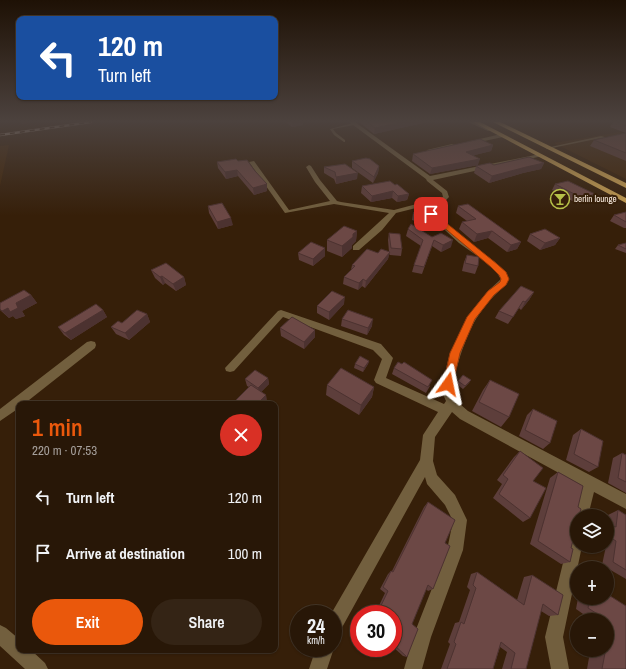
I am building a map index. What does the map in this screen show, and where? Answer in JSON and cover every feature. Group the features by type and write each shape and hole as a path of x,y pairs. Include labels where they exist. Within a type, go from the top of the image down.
{"highway":[{"path":"535,153 626,201"},
{"path":"542,153 626,196"},
{"path":"546,153 626,192"},
{"path":"558,153 626,186"}],"street":[{"path":"309,167 317,181 335,202 343,205 394,212 446,197 445,192 430,182 430,179 394,153"},
{"path":"430,179 538,155"},
{"path":"252,162 287,212 335,202"},
{"path":"342,611 407,498 426,461 429,435 449,406 448,384 455,353 472,317 491,293 503,283 505,279 503,274 494,266 462,241 421,205"},
{"path":"356,248 379,228 394,212"},
{"path":"230,368 281,313 377,347 388,358 380,380 456,409 464,415 626,502"},
{"path":"19,401 91,345"},
{"path":"0,416 16,404"},
{"path":"413,669 422,638 455,550 460,520 450,500 432,479 426,461"},
{"path":"582,509 588,482"},
{"path":"560,669 554,637 573,553"},
{"path":"0,634 16,648"},
{"path":"21,653 39,669"},
{"path":"318,669 322,657"}],"shaded area":[{"path":"0,153 7,153 0,186"},
{"path":"574,153 626,153 626,179"}],"building":[{"path":"468,153 480,159 432,168 413,154"},
{"path":"529,157 544,163 492,176 476,166 490,163 494,165"},
{"path":"366,158 370,159 379,166 374,177 352,161"},
{"path":"236,159 238,161 247,160 267,184 253,188 237,170 225,172 217,162"},
{"path":"345,164 358,173 336,177 335,172 324,167"},
{"path":"390,181 395,185 397,184 409,194 398,196 393,191 372,196 362,186"},
{"path":"568,181 595,194 582,198 555,184"},
{"path":"222,203 231,218 217,222 208,206"},
{"path":"468,204 521,242 511,245 492,231 477,234 462,222 476,219 458,206"},
{"path":"421,207 432,212 425,217 413,213"},
{"path":"626,212 626,222 614,215"},
{"path":"411,224 432,237 441,233 453,240 443,245 434,240 424,267 414,265 423,240 408,229"},
{"path":"344,226 357,231 353,234 353,237 342,246 327,240"},
{"path":"545,229 560,238 545,243 530,234"},
{"path":"389,233 400,234 402,249 391,248"},
{"path":"311,242 325,248 313,259 298,253"},
{"path":"626,243 626,249 618,245"},
{"path":"367,249 378,253 381,249 390,252 366,281 363,279 359,283 344,277 355,266 352,265"},
{"path":"467,255 479,257 478,266 465,263"},
{"path":"166,263 184,277 173,284 151,270"},
{"path":"521,286 534,292 525,302 523,301 513,317 499,311"},
{"path":"24,290 31,295 16,303 18,308 10,312 8,308 2,311 0,309 0,303"},
{"path":"332,291 345,297 329,312 317,306"},
{"path":"96,304 103,310 65,333 58,327"},
{"path":"137,310 147,314 125,333 111,327 118,321 122,323"},
{"path":"348,310 373,319 368,328 342,319"},
{"path":"292,317 315,330 304,342 280,328"},
{"path":"360,356 369,361 364,368 355,364"},
{"path":"398,362 402,364 404,362 432,380 428,387 394,368"},
{"path":"341,368 374,387 361,405 327,385"},
{"path":"255,370 268,378 258,388 245,379"},
{"path":"463,375 471,380 465,386 458,381"},
{"path":"490,380 519,394 509,417 479,402"},
{"path":"251,385 266,395 260,401 235,401"},
{"path":"533,409 557,421 550,443 525,430"},
{"path":"581,429 603,441 598,467 574,454"},
{"path":"520,451 543,468 533,481 546,488 530,518 499,494 508,479 503,475"},
{"path":"622,453 626,455 626,482 618,478"},
{"path":"558,472 583,486 578,507 581,509 570,509 570,553 572,553 570,562 538,541"},
{"path":"428,502 455,520 445,543 450,546 433,589 428,585 412,624 418,629 407,657 402,652 402,605 381,605 388,591 383,587 391,571 393,572"},
{"path":"618,510 626,515 626,570 613,561 616,541 614,540 614,526 616,527"},
{"path":"477,572 524,605 532,575 563,595 558,615 543,604 526,669 511,669 515,653 501,642 493,669 447,669 456,644 454,642 461,622 464,624 476,588 473,585"},
{"path":"614,598 626,606 626,669 602,669 604,657 614,657 614,613 596,613 588,608 589,605 614,605"}],"place":[{"name":"berlin lounge","path":"560,199"}],"route":[{"path":"431,214 494,266 503,274 505,279 503,283 491,293 472,317 455,353 448,384"}]}
